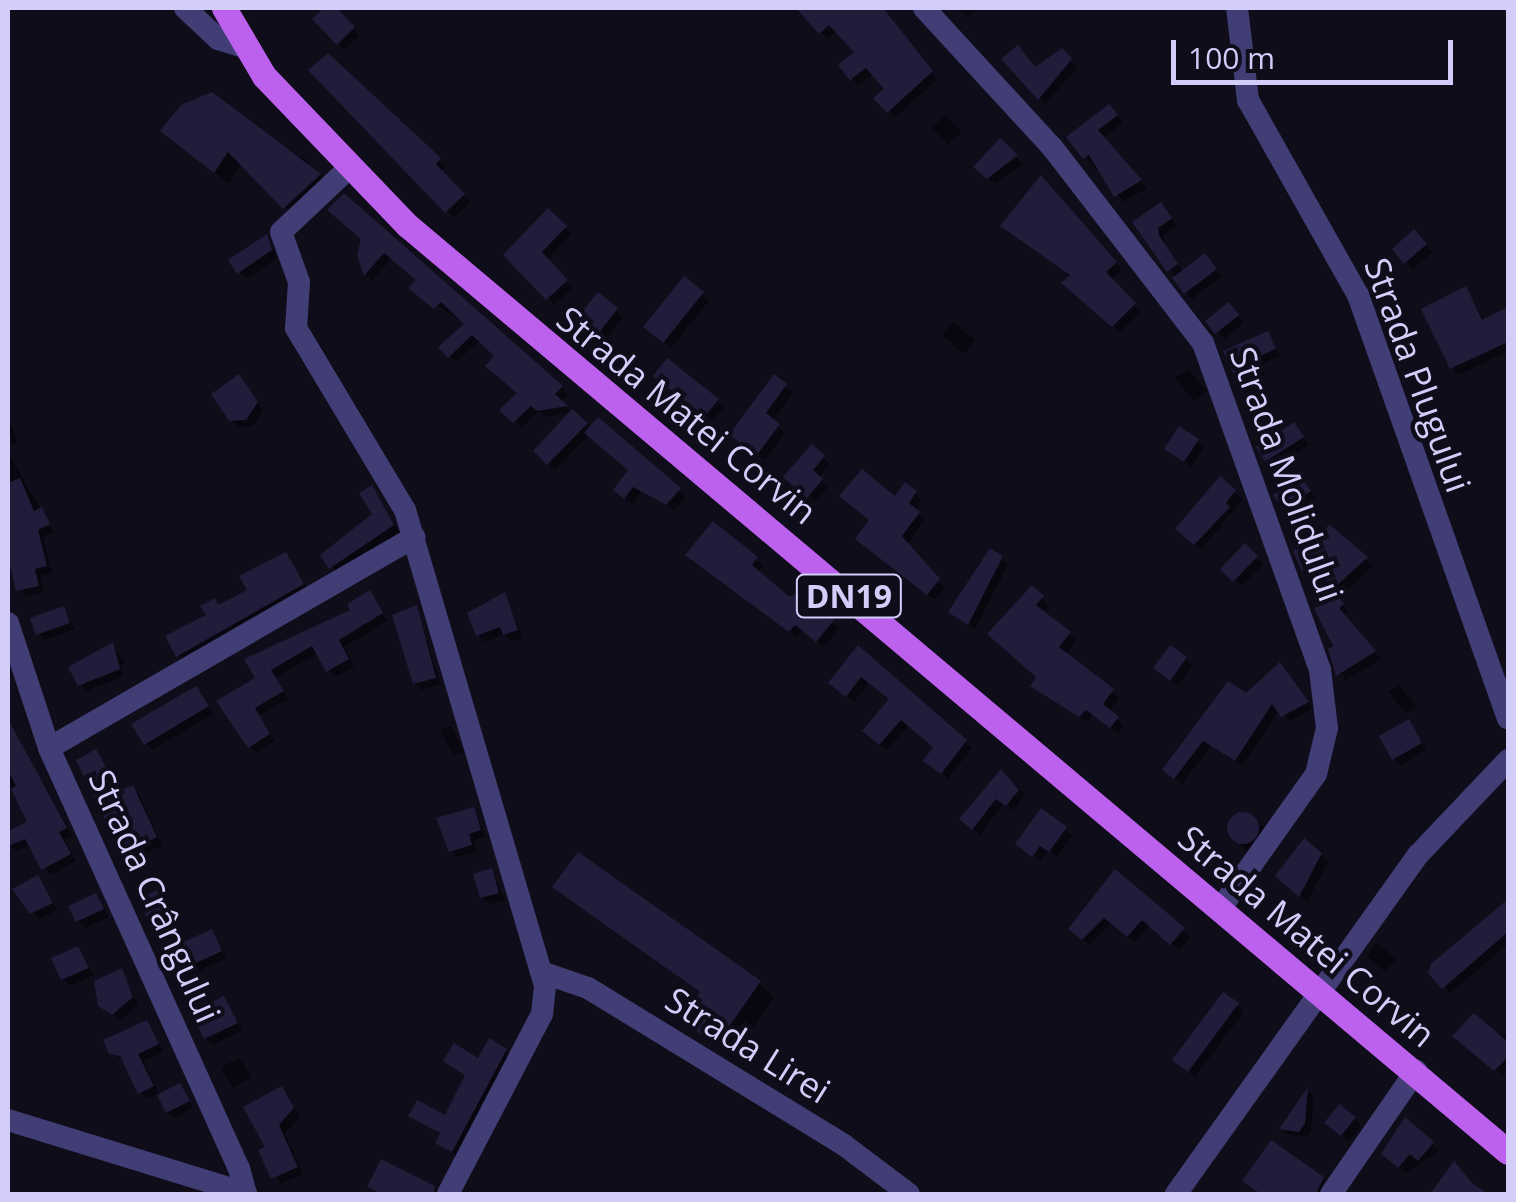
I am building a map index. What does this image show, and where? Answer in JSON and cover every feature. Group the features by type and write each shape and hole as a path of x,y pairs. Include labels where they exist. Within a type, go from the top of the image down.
{"main road":[{"name":"Strada Matei Corvin","path":"224,8 244,48 349,168 558,355 734,495 1508,1152"}],"street":[{"path":"185,8 218,39 244,48"},
{"name":"Strada Molidului","path":"924,8 1052,147 1202,342 1320,670 1327,728 1320,764 1298,807 1220,909"},
{"name":"Strada Plugului","path":"1237,8 1248,100 1358,295 1508,718"},
{"path":"349,168 281,232 299,282 296,328 394,486 415,537 541,972 542,1014 448,1194"},
{"path":"49,748 415,537"},
{"name":"Strada Crângului","path":"8,625 49,748 246,1194"},
{"path":"1176,1194 1418,854 1508,760"},
{"name":"Strada Lirei","path":"541,972 588,988 844,1145 910,1194"},
{"path":"1331,1194 1416,1071"},
{"path":"8,1120 246,1194"}],"building":[{"path":"324,8 337,8 355,27 337,45 312,19"},
{"path":"796,8 883,8 933,71 887,113 873,98 884,89 866,68 850,80 838,65 854,52 829,25 819,34"},
{"path":"1018,45 1035,67 1062,48 1072,59 1038,100 1001,59"},
{"path":"328,53 441,158 436,164 465,194 445,213 308,70"},
{"path":"212,92 321,174 283,209 228,152 214,173 160,131 181,105"},
{"path":"1109,104 1118,115 1098,130 1142,180 1114,197 1089,155 1083,159 1066,137"},
{"path":"1000,138 1018,155 987,179 973,167"},
{"path":"1041,175 1117,262 1106,272 1136,303 1112,327 1061,283 1070,275 1000,226"},
{"path":"344,193 563,386 555,394 568,406 537,411 531,406 513,423 499,410 517,393 485,366 494,356 472,335 448,358 438,347 464,324 441,302 434,309 408,288 416,280 384,253 364,276 357,255 361,239 327,210"},
{"path":"1161,202 1172,218 1158,228 1159,235 1178,264 1167,272 1132,222"},
{"path":"548,208 567,226 542,252 568,280 546,300 503,255"},
{"path":"1414,229 1427,244 1404,264 1392,249"},
{"path":"267,234 272,250 237,274 228,260"},
{"path":"1205,253 1217,269 1184,294 1172,278"},
{"path":"684,276 704,292 663,343 643,327"},
{"path":"1466,286 1482,320 1508,307 1508,342 1450,369 1421,309"},
{"path":"598,292 618,308 595,338 575,321"},
{"path":"1229,302 1239,315 1215,334 1205,321"},
{"path":"1268,331 1276,349 1255,358 1260,368 1236,379 1223,351"},
{"path":"667,358 719,399 705,416 653,376"},
{"path":"239,374 258,402 246,420 229,421 211,394"},
{"path":"774,374 787,384 766,413 780,424 757,455 729,435"},
{"path":"572,409 588,423 547,465 533,451"},
{"path":"598,417 681,488 666,505 633,487 624,499 613,490 628,470 584,433"},
{"path":"1294,422 1304,437 1265,462 1256,447"},
{"path":"1179,426 1199,439 1184,462 1164,449"},
{"path":"812,444 825,456 813,470 823,479 807,498 783,477"},
{"path":"862,469 895,496 905,482 917,491 909,503 920,512 902,536 940,579 927,595 855,539 869,520 839,496"},
{"path":"1220,476 1236,490 1226,503 1230,507 1194,545 1175,529"},
{"path":"1300,476 1311,491 1284,511 1273,495"},
{"path":"20,478 34,511 42,507 50,524 38,530 47,566 35,569 39,586 16,591 8,557 8,483"},
{"path":"372,485 394,525 329,569 320,555 372,514 359,493"},
{"path":"713,521 758,557 752,565 789,596 803,594 834,620 816,642 795,625 789,632 685,555"},
{"path":"1330,525 1368,557 1333,589 1311,565 1302,572 1293,551"},
{"path":"1245,543 1258,556 1233,582 1220,569"},
{"path":"990,548 1003,556 968,625 948,612"},
{"path":"286,552 304,584 176,657 165,636 206,615 200,606 215,598 218,605 247,590 239,576"},
{"path":"1032,585 1044,596 1036,605 1071,632 1059,647 1114,689 1103,704 1119,717 1110,728 1086,710 1079,717 1030,686 1036,677 987,634"},
{"path":"370,590 383,613 339,640 349,659 326,672 312,646 271,670 284,691 255,708 270,734 248,748 216,701 255,678 244,659 350,610 347,604"},
{"path":"505,592 518,630 503,635 500,627 476,636 467,613"},
{"path":"1335,592 1344,604 1339,608 1376,651 1336,676 1328,649 1333,646 1314,609"},
{"path":"417,605 436,678 413,684 392,615"},
{"path":"64,606 70,623 36,635 30,618"},
{"path":"113,642 120,669 78,686 68,667"},
{"path":"858,645 967,740 941,774 923,761 933,747 901,720 879,745 862,731 889,699 861,677 846,697 828,683"},
{"path":"1170,645 1187,657 1170,681 1153,668"},
{"path":"1280,662 1309,702 1281,717 1272,704 1235,761 1203,741 1174,779 1162,770 1228,681 1246,693"},
{"path":"196,686 209,706 144,745 131,724"},
{"path":"8,719 67,828 59,832 71,854 41,870 25,839 8,846 8,831 27,822 11,789 16,786 8,770"},
{"path":"1409,719 1422,743 1392,760 1379,736"},
{"path":"96,749 119,791 133,785 157,837 122,855 76,760"},
{"path":"1001,769 1019,790 1006,806 996,799 972,830 959,819"},
{"path":"474,807 481,830 469,834 472,845 449,852 436,818"},
{"path":"1041,808 1067,827 1049,852 1040,846 1032,857 1015,844"},
{"path":"1243,812 1254,817 1259,828 1254,839 1243,844 1232,839 1227,828 1232,817"},
{"path":"1304,838 1322,853 1299,897 1275,876"},
{"path":"578,852 761,981 716,1045 680,1020 700,992 552,887"},
{"path":"492,868 499,893 480,898 473,874"},
{"path":"1115,869 1185,928 1170,945 1142,920 1127,937 1104,918 1082,940 1068,929"},
{"path":"38,875 53,903 30,914 12,889"},
{"path":"160,889 172,916 151,926 138,899"},
{"path":"96,893 104,909 76,922 68,906"},
{"path":"1508,899 1508,932 1442,989 1428,973 1431,964"},
{"path":"212,929 222,951 179,971 169,949"},
{"path":"78,946 89,968 61,980 51,958"},
{"path":"122,968 133,997 112,1015 98,1006 94,981"},
{"path":"1223,992 1239,1003 1188,1072 1172,1060"},
{"path":"224,996 238,1023 204,1039 191,1013"},
{"path":"1474,1013 1508,1042 1508,1057 1494,1071 1452,1036"},
{"path":"147,1020 159,1044 138,1054 154,1086 138,1094 120,1056 109,1054 103,1040"},
{"path":"489,1038 507,1049 452,1152 435,1143 440,1133 408,1116 417,1100 445,1115 465,1075 443,1061 454,1043 478,1058"},
{"path":"180,1083 190,1101 166,1113 157,1095"},
{"path":"282,1086 294,1108 279,1125 298,1167 271,1179 258,1150 265,1147 243,1107"},
{"path":"1308,1087 1305,1123 1299,1132 1279,1129"},
{"path":"1339,1104 1356,1117 1341,1136 1324,1123"},
{"path":"1405,1117 1434,1142 1418,1161 1410,1154 1398,1168 1381,1154"},
{"path":"1271,1140 1324,1177 1316,1194 1261,1194 1242,1181"},
{"path":"381,1159 435,1186 433,1194 382,1194 367,1187"},
{"path":"1454,1161 1472,1183 1488,1194 1430,1194"}]}
